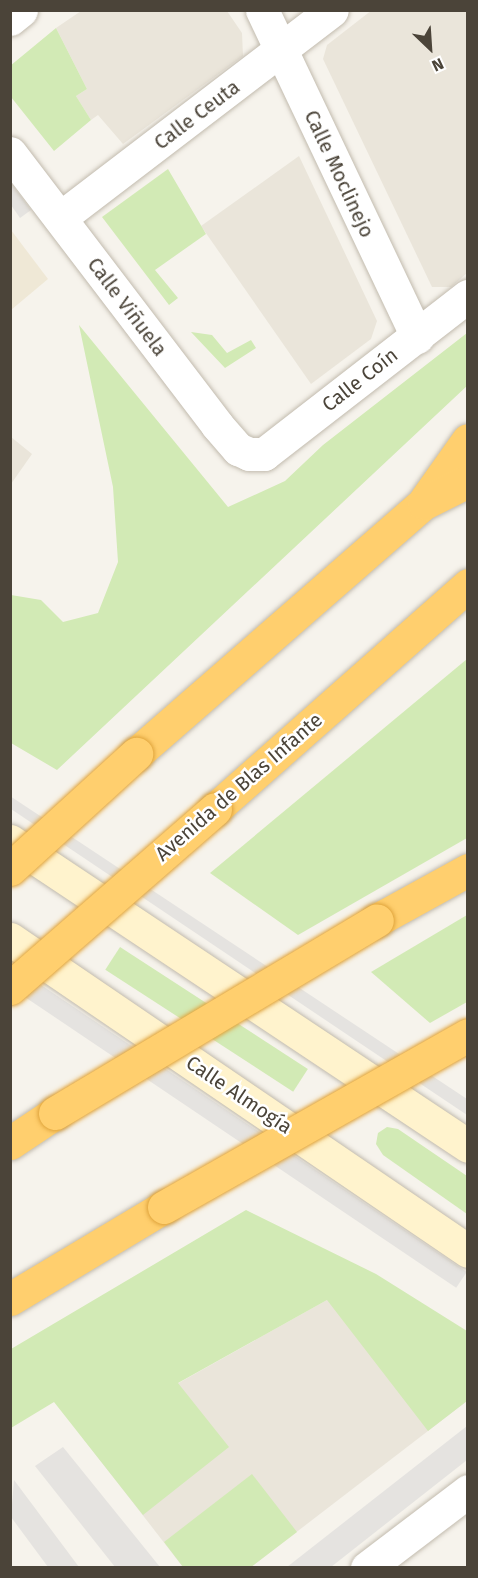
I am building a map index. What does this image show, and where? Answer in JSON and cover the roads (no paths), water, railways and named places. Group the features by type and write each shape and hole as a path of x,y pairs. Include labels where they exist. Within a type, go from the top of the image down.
{"highway":[{"path":"10,869 136,754 423,503 468,440"},
{"path":"423,503 468,481"},
{"name":"Avenida de Blas Infante","path":"10,988 468,585"},
{"path":"10,1143 55,1113 377,920 468,870"},
{"path":"10,1299 164,1207 468,1035"}],"main road":[{"path":"10,841 468,1146"},
{"name":"Calle Almogía","path":"10,939 468,1251"}],"street":[{"path":"10,19 21,10"},
{"name":"Calle Moclinejo","path":"262,10 417,337"},
{"name":"Calle Ceuta","path":"60,218 332,10"},
{"name":"Calle Viñuela","path":"10,153 217,425 238,449 249,454"},
{"name":"Calle Coín","path":"249,454 264,454 468,296"},
{"path":"367,1568 468,1491"}]}
